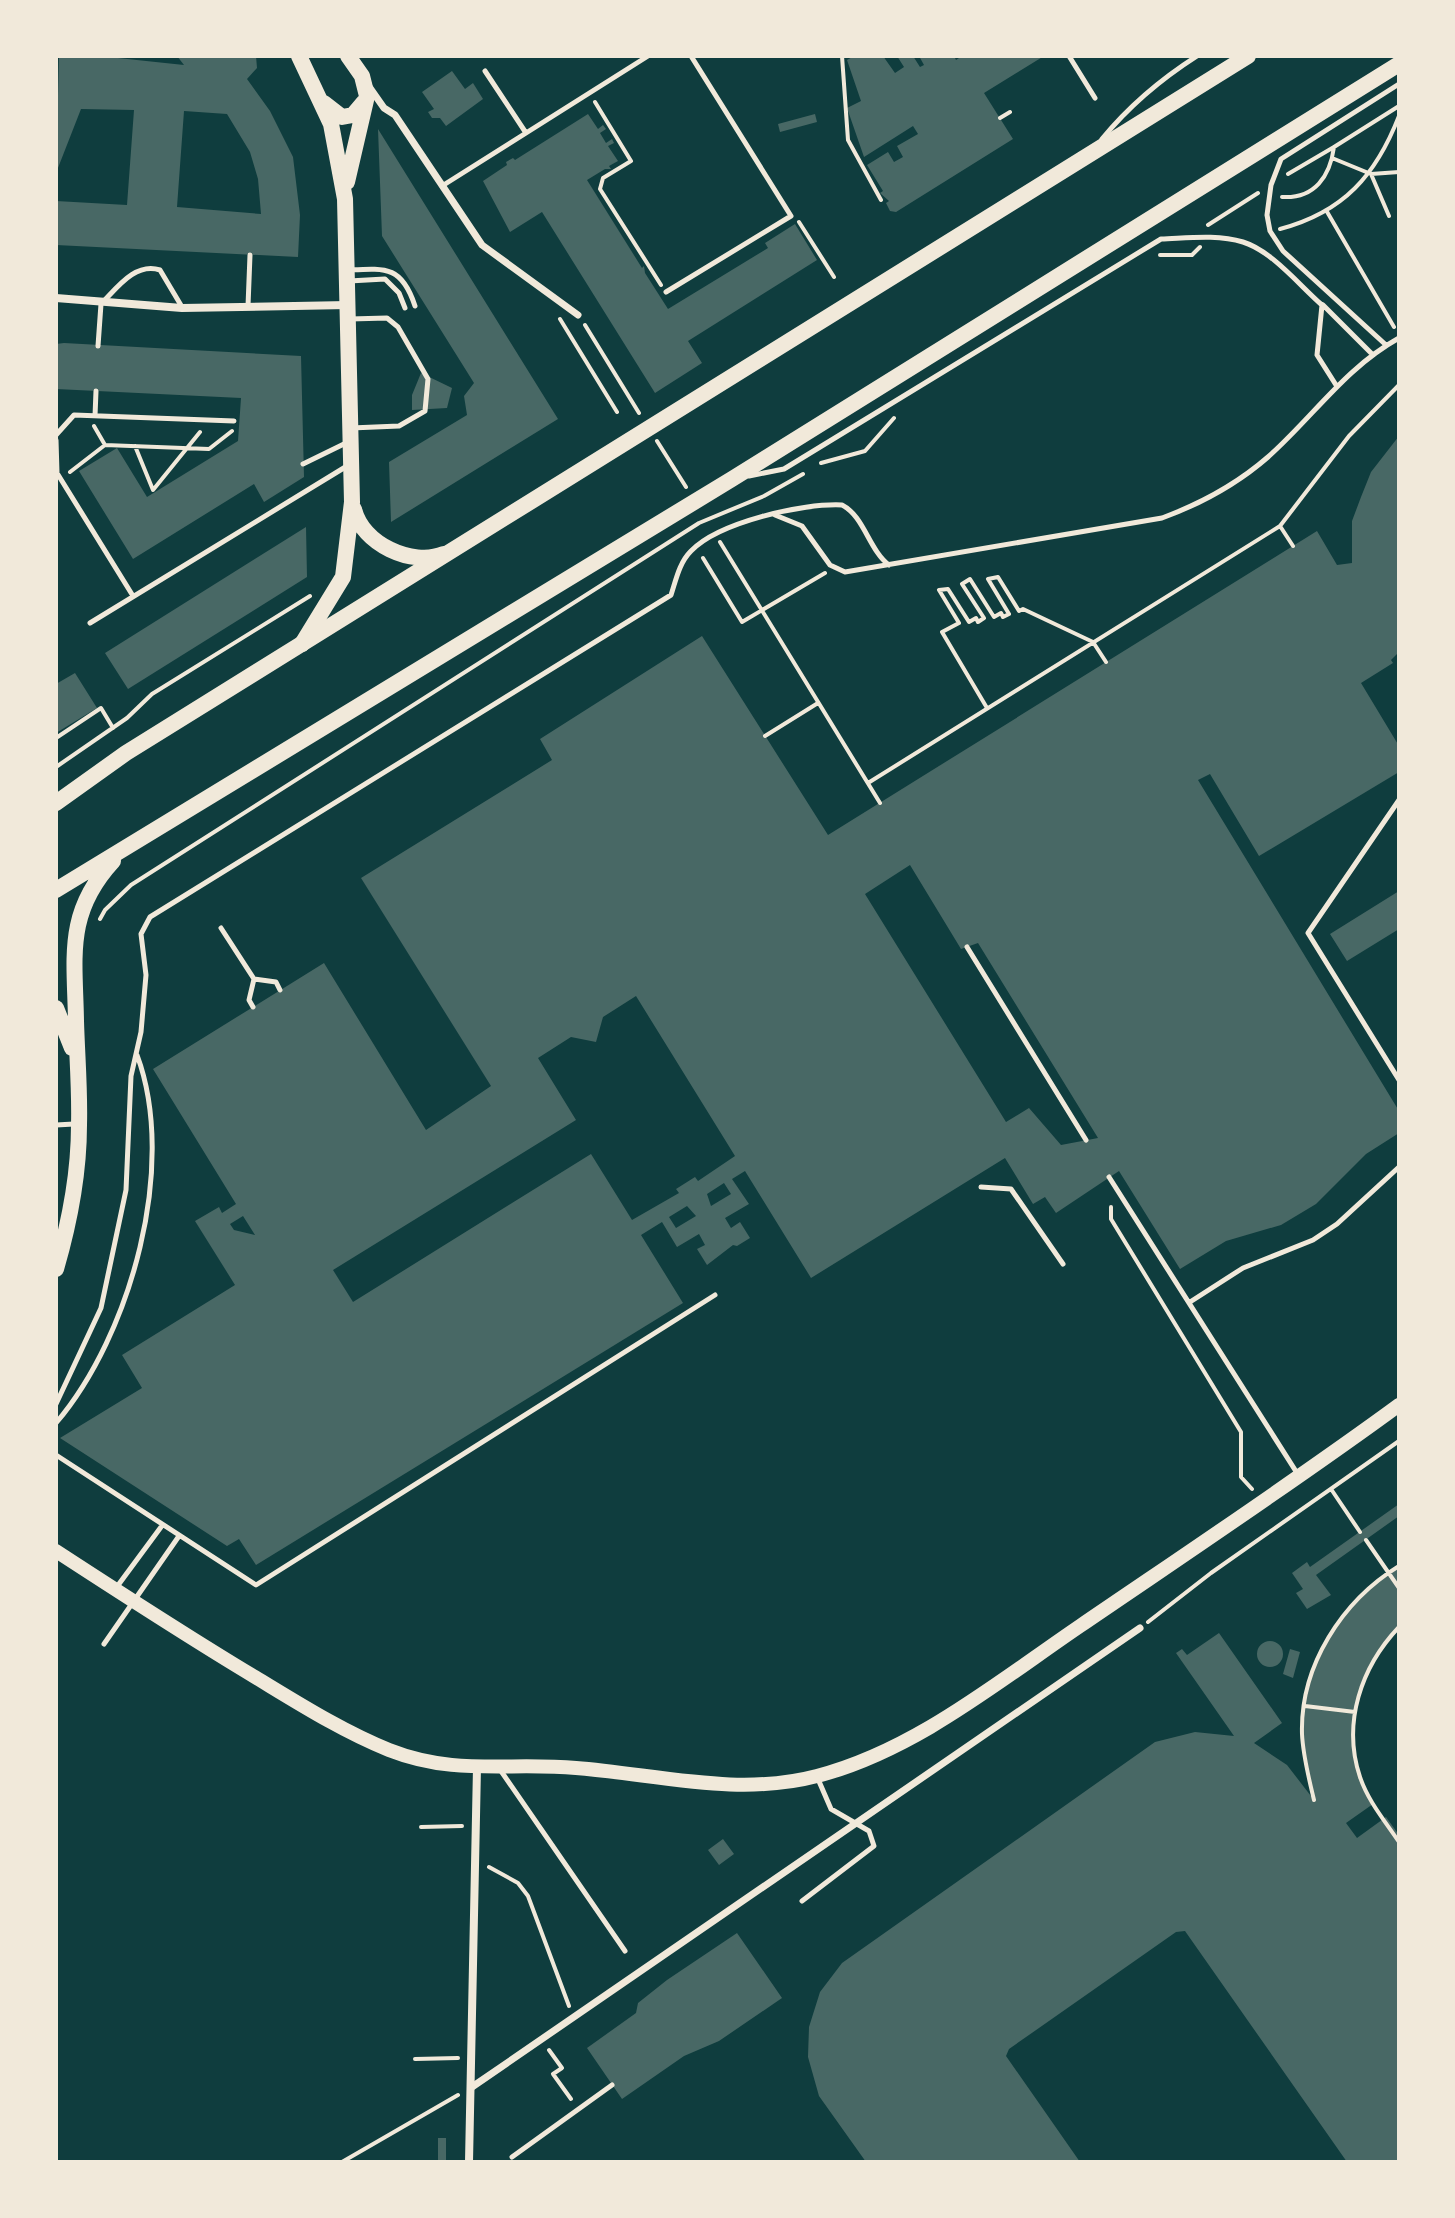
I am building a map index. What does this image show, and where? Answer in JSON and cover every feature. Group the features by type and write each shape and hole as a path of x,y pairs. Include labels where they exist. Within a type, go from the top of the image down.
{"main road":[{"path":"299,56 323,102 337,146 345,199 352,502 343,577 302,644"},
{"path":"345,199 367,96 362,76 348,56"},
{"path":"56,803 126,753 1248,56"},
{"path":"56,890 732,479 1399,64"},
{"path":"323,102 336,116 348,117 358,111 367,96"},
{"path":"352,502 361,527 381,544 410,556 435,558 450,552"},
{"path":"56,1269 75,1192 79,1124 72,978 76,933 101,874 130,847"},
{"path":"56,1008 75,1053"}],"street":[{"path":"362,76 384,108 395,115 482,245 578,315"},
{"path":"56,298 101,304 182,308 348,312"},
{"path":"56,1551 276,1690 386,1749 442,1767 576,1768 689,1783 766,1783 816,1776 873,1756 946,1716 1263,1504 1399,1405"},
{"path":"472,2087 655,1958 1140,1628"},
{"path":"469,2162 477,1767"}],"lane":[{"path":"442,186 648,56"},
{"path":"666,292 791,216 691,56"},
{"path":"1069,56 1095,98"},
{"path":"1089,155 1118,119 1169,74 1197,56"},
{"path":"485,71 526,133"},
{"path":"1386,345 1283,251 1270,231 1267,215 1271,185 1281,159 1399,84"},
{"path":"732,479 784,469 1140,249 1161,239 1203,237 1244,242 1322,305 1372,354"},
{"path":"248,309 250,255"},
{"path":"98,346 101,304 132,274 153,268 166,275 182,308"},
{"path":"348,276 385,268 405,285 415,306"},
{"path":"348,276 385,279 399,293 405,308"},
{"path":"1322,305 1317,355 1336,385"},
{"path":"303,464 351,435 399,426 425,411 428,379 398,327 387,318 348,312"},
{"path":"774,515 802,526 834,568 845,572 1162,518 1187,509 1228,487 1267,458 1336,385 1372,354 1399,337"},
{"path":"95,416 96,391"},
{"path":"133,596 57,473 56,438 74,415 234,421"},
{"path":"90,623 351,464"},
{"path":"56,1404 101,1308 126,1190 131,1076 146,975 141,934 150,917 671,595 681,564 695,547 738,524 838,505 847,507 876,553 889,565"},
{"path":"1399,800 1308,933 1399,1080"},
{"path":"221,928 254,979 249,1000 253,1007"},
{"path":"967,947 1086,1140"},
{"path":"254,979 276,982 280,990"},
{"path":"56,1423 99,1357 139,1251 146,1209 150,1126 148,1084 136,1053"},
{"path":"56,1125 79,1124"},
{"path":"1190,1302 1243,1268 1313,1240 1337,1224 1399,1167"},
{"path":"1109,1177 1300,1478"},
{"path":"981,1187 1011,1189 1063,1264"},
{"path":"56,1455 161,1527 256,1585 715,1295"},
{"path":"115,1589 161,1527"},
{"path":"104,1644 179,1536"},
{"path":"499,1767 625,1951"},
{"path":"802,1901 874,1846 869,1831 831,1809 816,1776"},
{"path":"512,2157 612,2085"}],"path":[{"path":"842,56 848,140 881,200"},
{"path":"589,93 631,161 603,178 600,189 666,292"},
{"path":"1000,118 1010,112"},
{"path":"1270,231 1291,226 1350,195 1371,174 1399,116"},
{"path":"1271,185 1334,147"},
{"path":"1332,158 1371,174 1399,172"},
{"path":"1371,174 1389,216"},
{"path":"1326,209 1399,337"},
{"path":"805,230 834,277"},
{"path":"560,322 617,412"},
{"path":"868,783 1280,526 1349,436 1399,385"},
{"path":"95,416 94,427 105,445"},
{"path":"135,446 153,490 210,420"},
{"path":"61,479 105,445 209,449 232,435 234,421"},
{"path":"1280,526 1293,546"},
{"path":"695,547 742,622 834,568"},
{"path":"739,572 880,803"},
{"path":"987,708 942,632 959,623 939,590 948,589 969,622 976,618 978,622 984,618 962,584 970,579 994,617 1001,613 1003,617 1009,614 988,579 998,577 1019,611 1023,609 1093,642 1106,662"},
{"path":"56,767 113,728 152,694 320,589"},
{"path":"765,736 818,703"},
{"path":"56,738 101,708 113,728"},
{"path":"1111,1207 1111,1219 1241,1432 1241,1477 1263,1504"},
{"path":"1140,1628 1211,1573 1399,1441"},
{"path":"1331,1489 1360,1532"},
{"path":"1366,1540 1399,1588"},
{"path":"1314,1800 1302,1733 1304,1706 1314,1669 1329,1635 1352,1603 1399,1566"},
{"path":"1399,1627 1380,1647 1363,1678 1355,1712 1354,1751 1360,1777 1373,1804 1399,1842"},
{"path":"1304,1706 1355,1712"},
{"path":"421,1827 476,1825"},
{"path":"475,1861 518,1883 528,1896 573,2016"},
{"path":"541,2038 562,2068 553,2074 565,2090"},
{"path":"415,2059 437,2058"},
{"path":"342,2162 472,2087"}],"building":[{"path":"59,56 99,56 184,65 177,56 256,56 257,68 247,79 270,111 293,157 300,215 298,257 56,245 56,201 127,205 134,110 81,109 56,173","holes":["184,111 227,114 250,152 258,179 261,214 177,207"]},
{"path":"854,56 883,56 895,73 904,67 897,56 913,56 920,67 924,65 919,56 954,56 956,60 962,56 1044,56 984,93 1013,139 896,212 890,211 886,203 889,201 880,193 883,191 867,165 888,152 894,162 903,157 897,146 918,134 913,126 864,157 847,108 861,101 847,60"},
{"path":"452,71 465,89 473,83 483,99 446,126 440,118 432,118 428,112 434,109 422,92"},
{"path":"588,114 598,129 603,125 606,129 600,133 606,143 612,139 614,143 608,146 618,161 609,166 611,169 605,169 587,180 642,268 644,266 645,273 668,309 768,248 765,243 795,224 817,260 688,341 702,363 655,393 542,212 510,232 483,181 507,165 506,162 515,160"},
{"path":"815,114 817,122 780,132 778,124"},
{"path":"378,129 558,419 391,522 389,462 467,415 464,396 474,383 382,236"},
{"path":"56,344 301,356 304,477 264,502 254,484 133,559 79,471 117,448 147,497 238,441 241,398 56,389"},
{"path":"421,373 452,388 447,408 412,410 412,395"},
{"path":"1399,436 1399,652 1391,660 1393,663 1361,683 1399,746 1399,772 1259,856 1210,774 1198,780 1399,1111 1399,1133 1366,1154 1316,1204 1281,1225 1226,1241 1180,1269 1119,1171 1056,1213 1045,1197 1033,1204 1005,1158 811,1278 745,1171 732,1179 749,1204 725,1218 731,1228 740,1222 750,1238 737,1246 733,1245 707,1265 697,1249 705,1245 699,1234 677,1247 662,1222 641,1235 683,1303 256,1565 239,1539 227,1546 60,1438 142,1388 122,1355 235,1285 195,1221 219,1207 222,1213 236,1204 153,1069 324,963 426,1130 491,1086 361,878 552,760 540,739 702,636 828,835 1317,531 1337,565 1352,563 1352,521 1371,472","holes":["910,865 961,949 978,943 1098,1138 1061,1145 1029,1108 1006,1122 865,894","636,996 735,1156 698,1181 695,1177 676,1189 679,1193 632,1220 591,1154 353,1302 333,1270 576,1120 538,1058 571,1037 596,1042 603,1017","724,1183 731,1194 711,1206 707,1194","687,1206 696,1216 676,1228 669,1217","243,1216 255,1235 234,1230 230,1224"]},
{"path":"306,527 307,577 128,689 105,653"},
{"path":"75,673 97,708 56,733 56,684"},
{"path":"1399,891 1399,929 1347,961 1330,934"},
{"path":"1399,1504 1399,1516 1316,1575 1331,1595 1307,1609 1296,1593 1303,1589 1292,1573 1307,1562 1310,1567"},
{"path":"1399,1566 1399,1627 1380,1647 1363,1678 1354,1717 1354,1751 1360,1777 1373,1804 1346,1823 1357,1838 1386,1817 1399,1835 1399,2162 1347,2162 1185,1931 1176,1932 1009,2049 1006,2056 1080,2162 866,2162 819,2096 808,2057 809,2027 820,1992 842,1963 1155,1742 1195,1732 1234,1736 1176,1653 1182,1649 1187,1655 1219,1633 1282,1723 1254,1743 1287,1765 1314,1800 1302,1733 1305,1699 1314,1669 1329,1635 1352,1603"},
{"path":"1270,1641 1279,1645 1283,1654 1279,1663 1270,1667 1261,1663 1257,1654 1261,1645"},
{"path":"1290,1649 1300,1652 1293,1678 1283,1674"},
{"path":"723,1839 734,1854 719,1865 708,1850"},
{"path":"737,1933 782,1998 719,2041 684,2056 622,2099 587,2048 636,2013 638,2003 667,1980"},
{"path":"438,2138 446,2138 446,2162 438,2162"}]}
